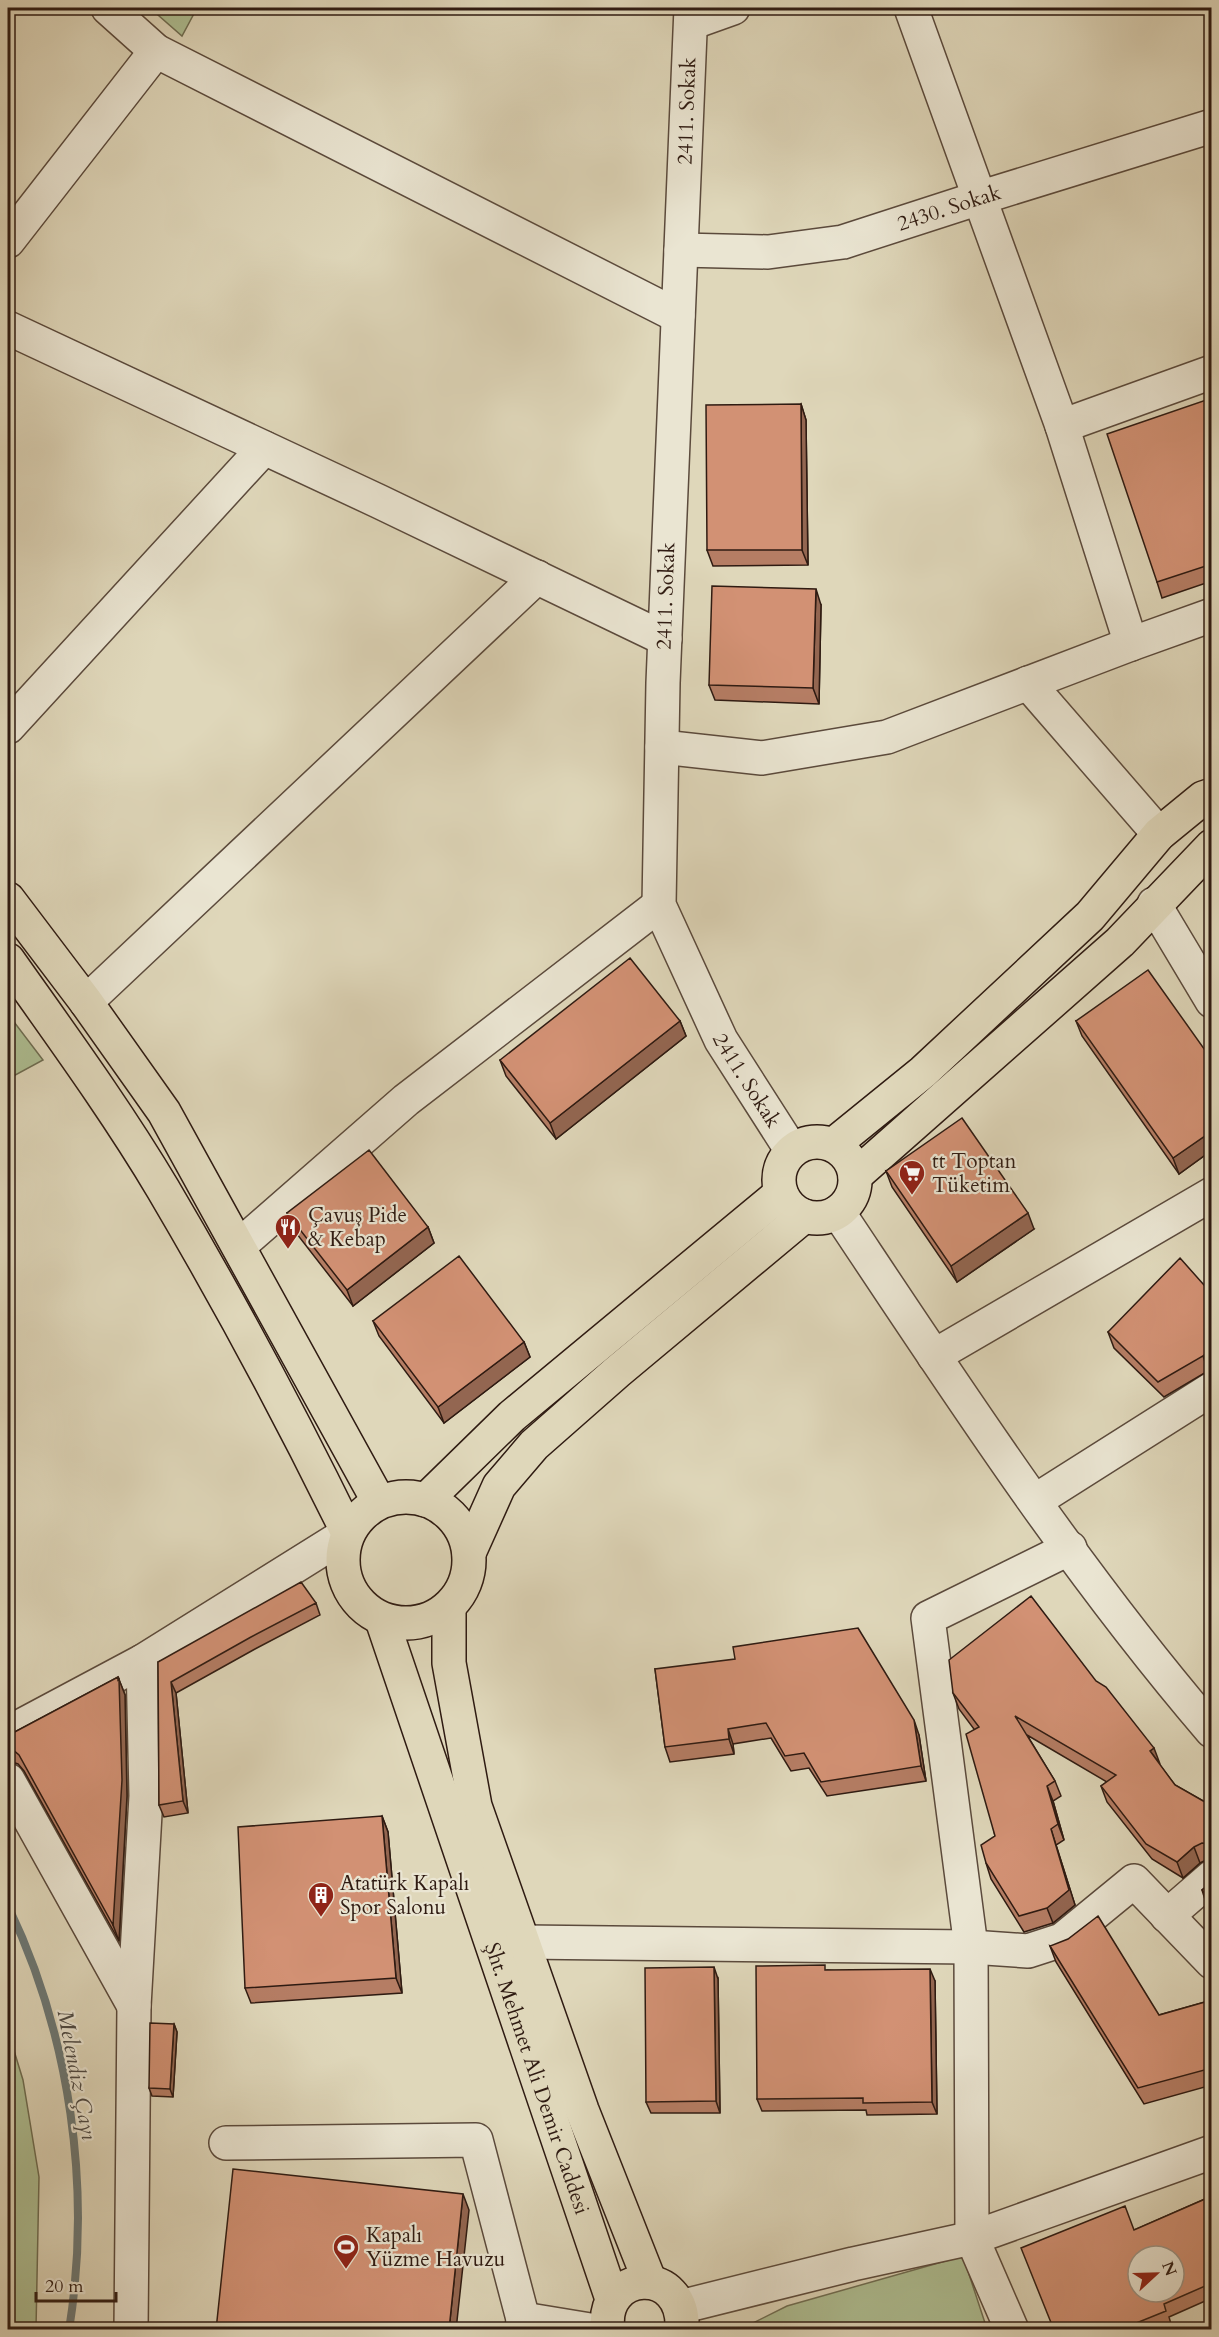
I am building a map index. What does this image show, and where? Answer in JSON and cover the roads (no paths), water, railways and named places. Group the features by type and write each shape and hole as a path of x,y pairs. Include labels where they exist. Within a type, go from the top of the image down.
{"main road":[{"path":"832,1145 923,1072 1090,915 1159,834 1203,798 1212,795"},
{"path":"855,1176 1120,942 1212,846"},
{"path":"8,899 86,1002 164,1112 379,1502"},
{"path":"8,960 97,1086 163,1188 302,1437 348,1533"},
{"path":"812,1142 832,1145 845,1154 851,1162 855,1176 854,1191 849,1202 838,1212 825,1218 804,1216 795,1211 781,1193 779,1179 781,1168 792,1151 812,1142"},
{"path":"426,1500 512,1416 781,1193"},
{"path":"469,1553 500,1486 534,1445 617,1372 804,1216"},
{"path":"400,1497 426,1500 451,1515 464,1535 469,1553 468,1572 459,1596 449,1607 430,1619 414,1624 382,1620 362,1607 350,1590 342,1569 344,1543 358,1517 379,1502 400,1497"},
{"name":"Şht. Mehmet Ali Demir Caddesi","path":"449,1607 449,1663 475,1806 582,2110 650,2282"},
{"name":"Şht. Mehmet Ali Demir Caddesi","path":"382,1620 610,2314"},
{"path":"610,2314 619,2291 631,2284 650,2282 666,2288 673,2294 681,2318"}],"street":[{"path":"108,8 156,51 678,316"},
{"path":"691,15 733,8"},
{"path":"911,8 1062,426 1131,644"},
{"name":"2411. Sokak","path":"691,15 665,639 659,905 721,1040 792,1151"},
{"path":"8,241 156,51"},
{"name":"2430. Sokak","path":"681,250 768,252 843,242 1212,126"},
{"path":"8,328 665,639"},
{"path":"1062,426 1212,372"},
{"path":"8,727 264,448"},
{"path":"86,1002 537,577"},
{"path":"662,747 762,758 887,737 1212,615"},
{"path":"1028,683 1159,834"},
{"path":"1154,904 1212,1001"},
{"path":"239,1246 406,1100 659,905"},
{"path":"934,1356 1210,1199"},
{"path":"838,1212 994,1445 1161,1672 1212,1731"},
{"path":"1035,1501 1212,1389"},
{"path":"8,1733 143,1661 348,1533"},
{"path":"1012,2330 972,2238 971,1947 928,1618 1070,1548"},
{"path":"131,2330 134,2006 146,1796 143,1661"},
{"path":"8,1780 134,2006"},
{"path":"1167,1916 1212,1877"},
{"path":"523,1942 971,1947 1028,1951 1062,1940 1134,1881 1212,1962"},
{"path":"226,2143 476,2140 523,2324 590,2330"},
{"path":"681,2318 853,2264 972,2238 1212,2152"}],"waterway":[{"name":"Melendiz Çayı","path":"8,1906 29,1955 47,2007 61,2059 70,2113 76,2167 78,2222 76,2276 69,2330"}],"place":[{"name":"tt Toptan Tüketim","path":"912,1196"},
{"name":"Çavuş Pide & Kebap","path":"288,1250"},
{"name":"Atatürk Kapalı Spor Salonu","path":"321,1918"},
{"name":"Kapalı Yüzme Havuzu","path":"346,2270"}]}
